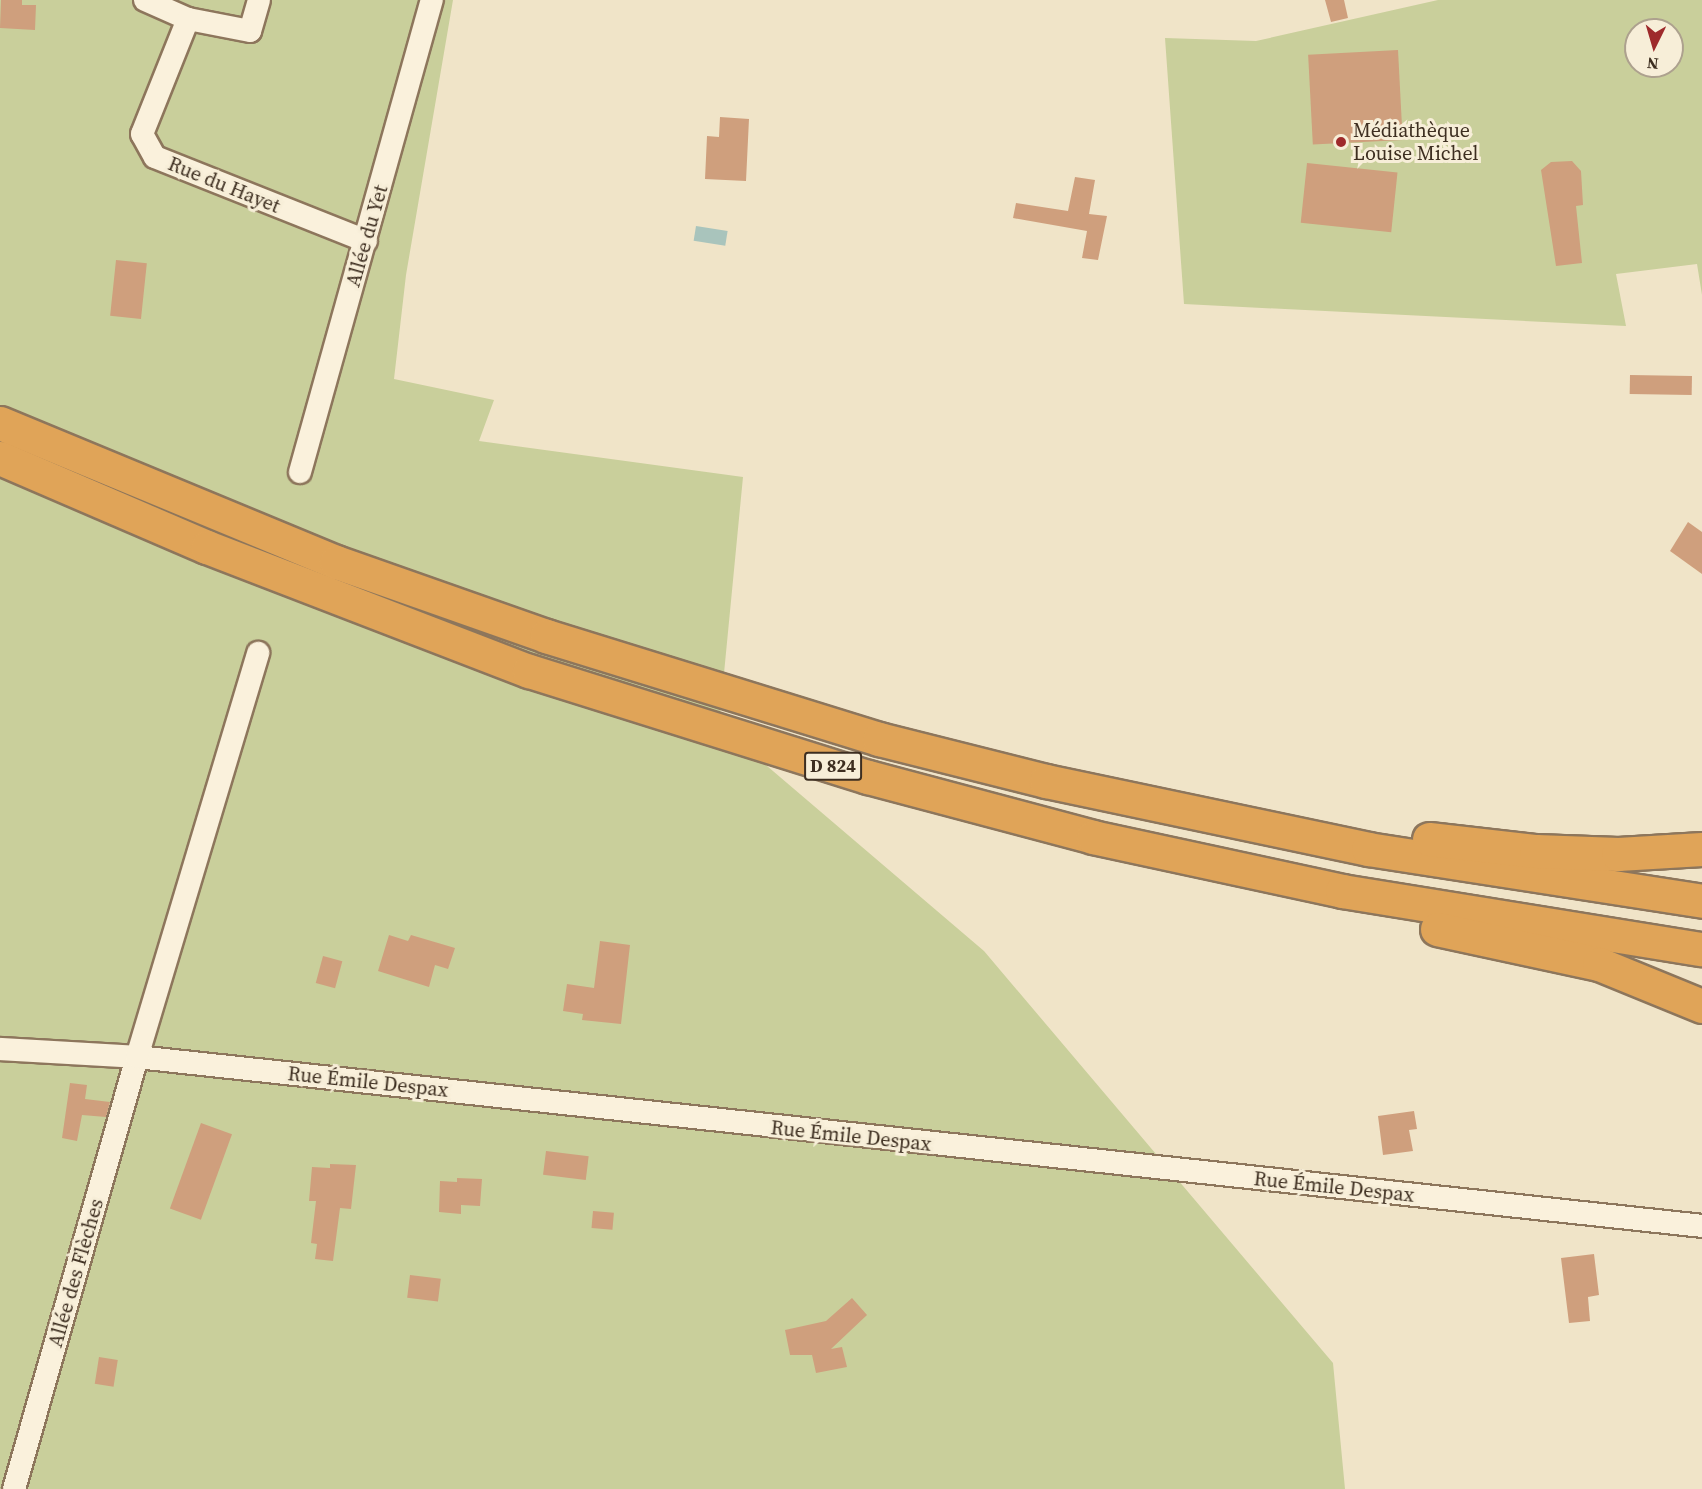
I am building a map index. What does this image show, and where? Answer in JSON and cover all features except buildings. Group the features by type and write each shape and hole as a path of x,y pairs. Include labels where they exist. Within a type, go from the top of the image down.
{"highway":[{"name":"D 824","path":"0,423 336,562 546,636 879,739 1216,818 1460,865 1702,901"},
{"name":"D 824","path":"0,458 207,547 529,671 868,777 1093,837 1342,891 1702,949"},
{"path":"1216,818 1536,851 1618,854 1702,849"},
{"path":"1093,837 1247,891 1599,964 1702,1006"}],"street":[{"path":"145,0 188,19 250,32 259,0"},
{"name":"Allée du Yet","path":"300,472 432,0"},
{"name":"Rue du Hayet","path":"188,19 142,134 155,157 366,242"},
{"name":"Allée des Flèches","path":"14,1489 137,1056 258,653"},
{"name":"Rue Émile Despax","path":"0,1049 137,1056 1702,1226"}],"green space":[{"path":"0,0 453,0 406,275 394,379 494,400 479,441 743,477 719,725 984,951 1333,1363 1345,1489 0,1489"},
{"path":"1438,0 1702,0 1702,295 1697,264 1616,274 1626,326 1184,304 1165,38 1256,41"}],"water":[{"path":"696,226 728,231 725,246 694,241"}],"place":[{"name":"Médiathèque Louise Michel","path":"1341,142"}]}
